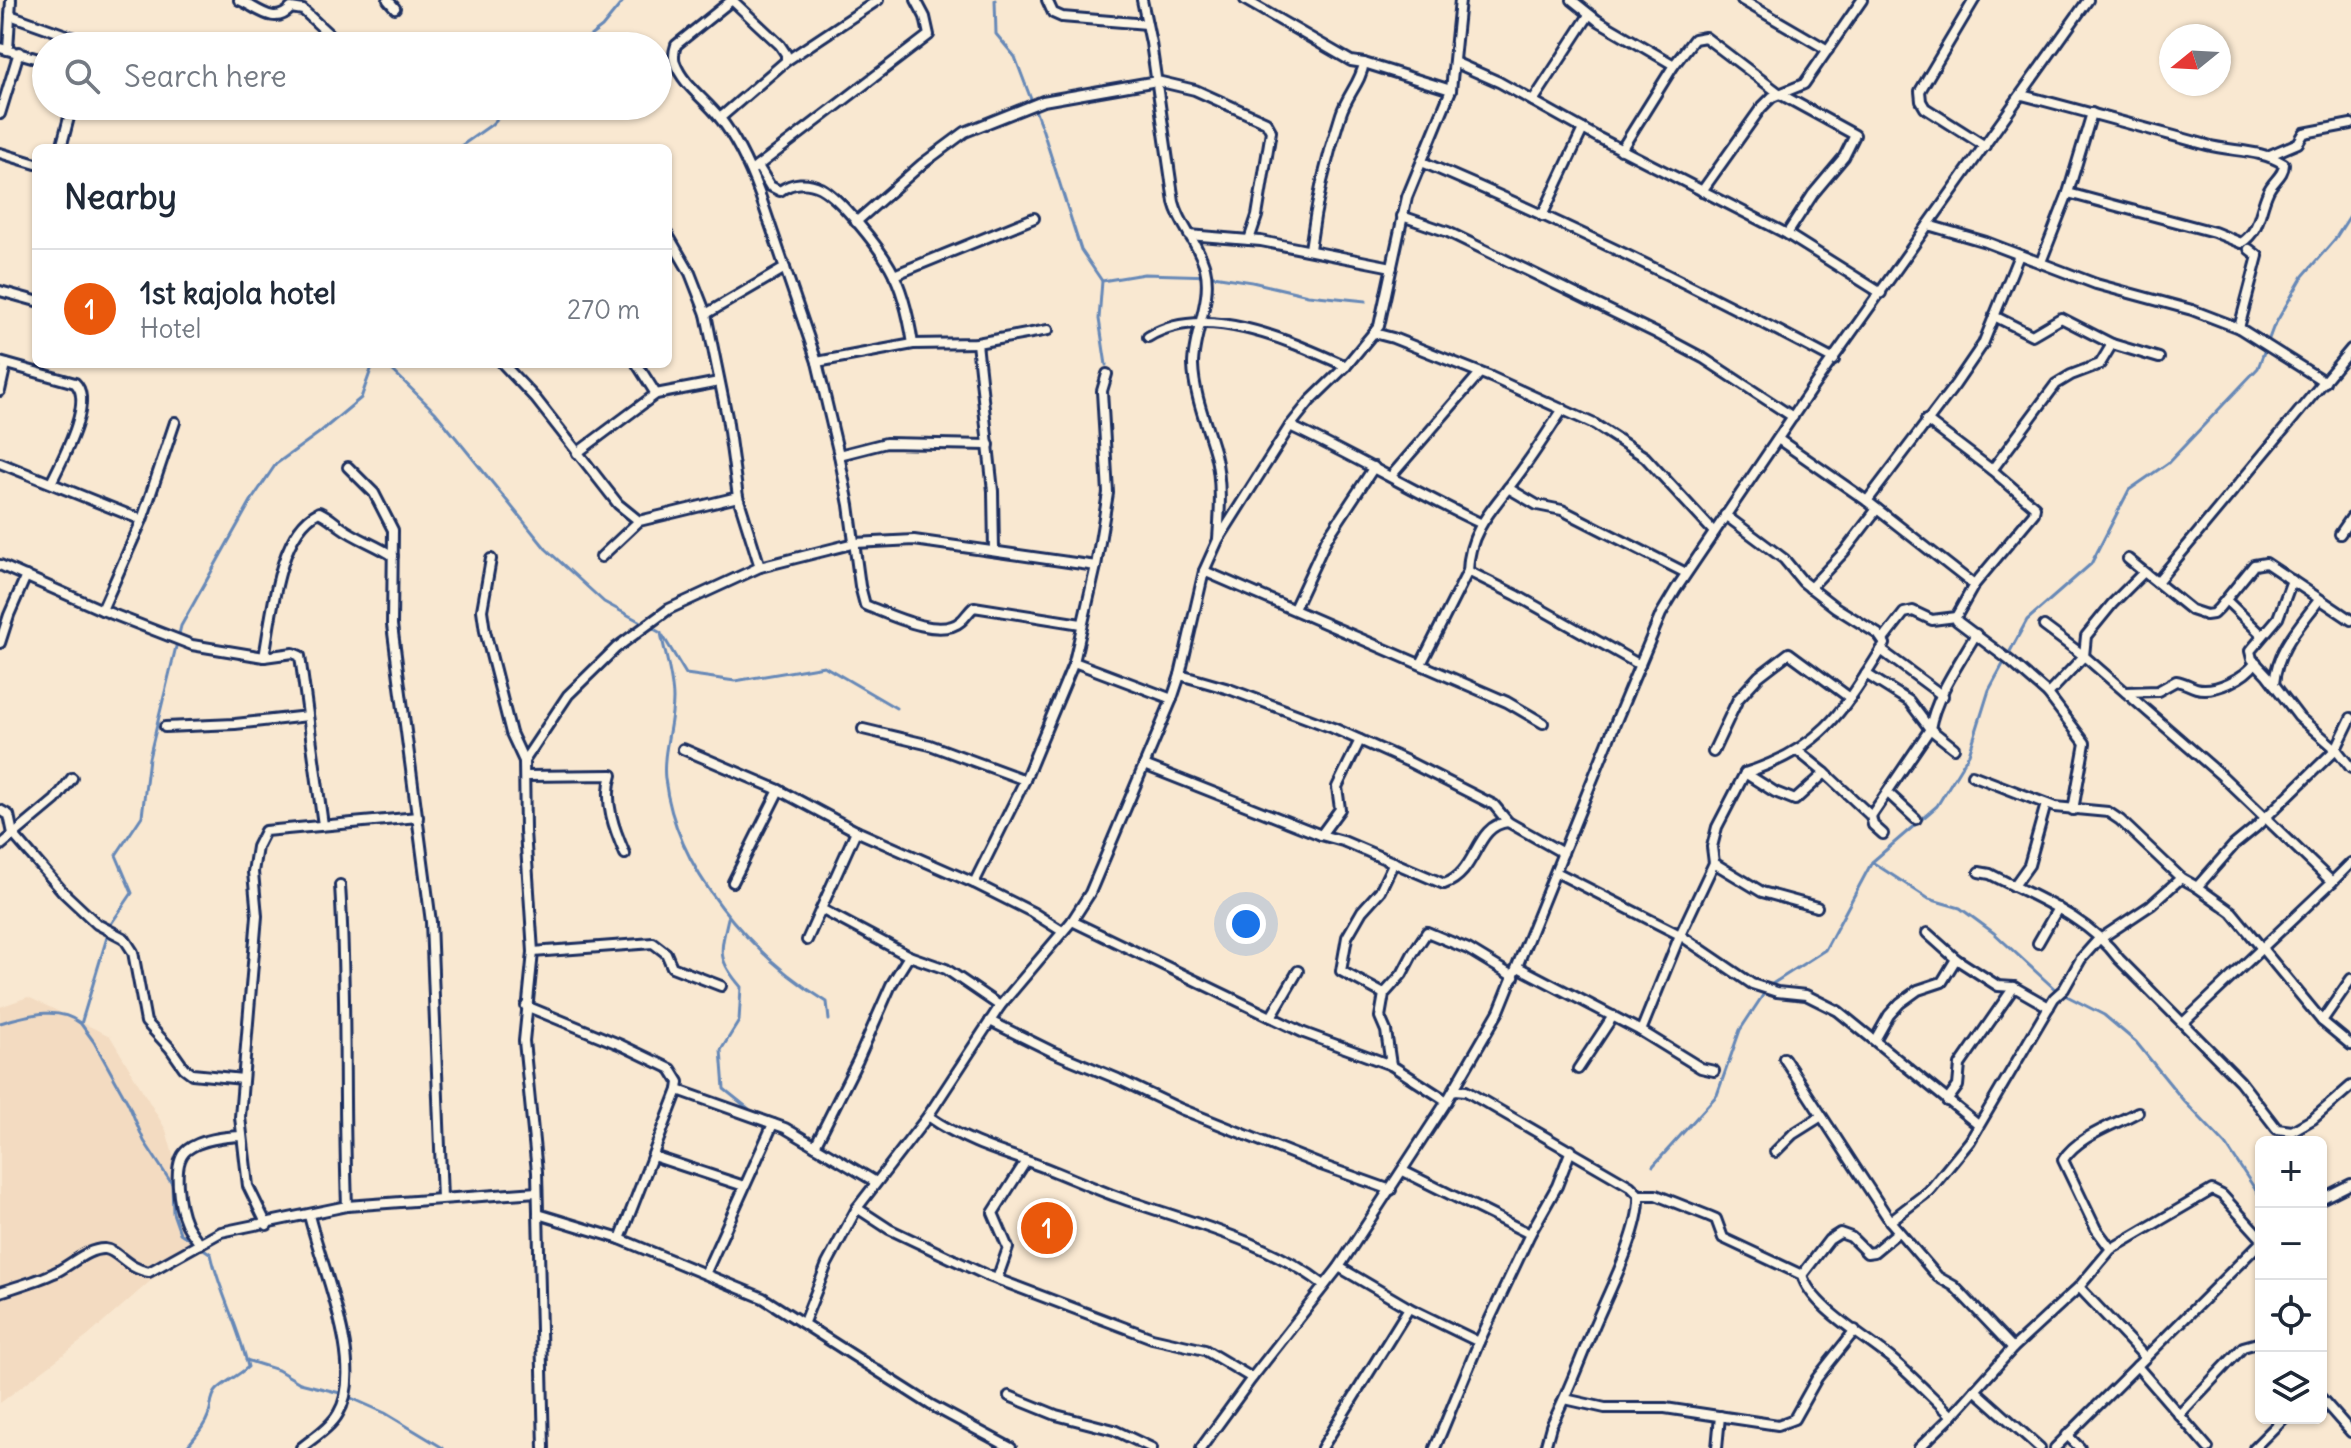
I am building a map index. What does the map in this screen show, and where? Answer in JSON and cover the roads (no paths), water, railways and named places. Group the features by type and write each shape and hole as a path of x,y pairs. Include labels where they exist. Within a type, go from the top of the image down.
{"street":[{"path":"11,0 4,49 32,56"},
{"path":"239,0 271,17 285,15 291,8 303,10 327,32"},
{"path":"388,0 395,8"},
{"path":"788,57 765,29 732,0 676,45 673,53 675,64 697,95 720,118 770,186 780,191 793,183 807,183 820,188 837,200 856,222 894,275 910,324 913,344"},
{"path":"720,118 788,57 878,0"},
{"path":"755,168 929,35 925,17 916,0"},
{"path":"1047,0 1053,13 1062,17 1147,24"},
{"path":"1142,0 1174,202 1205,270 1207,284 1193,365 1195,388 1216,458 1218,540"},
{"path":"1245,0 1351,61 1451,90"},
{"path":"804,1322 827,1264 857,1208 928,1116 1000,1006 1072,921 1090,893 1172,699 1204,571 1218,540 1290,426 1374,333 1381,317 1402,216 1451,90 1460,0"},
{"path":"1572,0 1589,15 1674,65"},
{"path":"1742,0 1828,50"},
{"path":"1702,191 1761,108 1772,97 1804,84 1862,0"},
{"path":"1974,0 1920,91 1925,108 1985,146"},
{"path":"1201,1448 1339,1267 1454,1090 1499,1011 1661,614 1686,573 2088,0"},
{"path":"10,15 58,32"},
{"path":"1533,101 1589,15"},
{"path":"1621,150 1674,65 1694,39 1705,37 1780,94 1855,135 1844,157 1813,194 1787,234"},
{"path":"0,114 19,52"},
{"path":"1454,62 1499,82 1621,150 1787,234 1881,293"},
{"path":"1310,249 1317,195 1333,137 1346,100 1362,75 1364,63"},
{"path":"856,222 922,164 965,132 1043,101 1157,81 1195,90 1266,122 1271,131 1257,216 1249,240"},
{"path":"2022,95 2209,145 2270,155 2284,164 2284,170 2267,193 2261,218 2250,237 2241,243 2214,232 2068,193"},
{"path":"2041,262 2068,193 2092,113"},
{"path":"62,144 68,120"},
{"path":"2270,155 2298,143 2304,133 2351,124"},
{"path":"1542,216 1583,129"},
{"path":"0,153 32,163"},
{"path":"1422,162 1735,308 1834,360"},
{"path":"755,168 817,362 839,455 865,605 907,622 944,629 960,622 974,607 1081,624"},
{"path":"1402,216 1448,232 1656,333 1703,358 1793,417"},
{"path":"894,275 1034,218"},
{"path":"1928,225 2041,262 2096,284 2192,310 2239,328 2325,382"},
{"path":"1189,235 1310,249 1392,267"},
{"path":"672,242 690,273 706,314 727,417 738,497 760,567"},
{"path":"2239,328 2258,256 2249,249"},
{"path":"1867,501 1983,344 2019,255"},
{"path":"706,314 785,268"},
{"path":"0,291 32,300"},
{"path":"1994,316 2032,335 2061,318 2112,344 2159,358"},
{"path":"1148,337 1166,328 1200,321 1249,330 1310,350 1346,366"},
{"path":"817,362 913,344 977,343 1048,330"},
{"path":"1374,333 1480,373 1594,424 1645,457 1713,531"},
{"path":"977,343 989,445 994,550"},
{"path":"1992,470 2056,384 2100,364 2112,344"},
{"path":"2157,582 2351,349"},
{"path":"0,391 3,363 75,383 80,388 82,397 72,440 51,483"},
{"path":"507,368 536,399 618,504 639,521"},
{"path":"640,368 656,394"},
{"path":"1391,476 1480,373"},
{"path":"974,883 1025,780 1074,662 1096,566 1108,493 1102,391 1107,374"},
{"path":"577,453 656,394 719,382"},
{"path":"1421,664 1468,571 1468,556 1480,523 1563,409"},
{"path":"1926,420 1992,470 2035,510 1974,585 1956,617"},
{"path":"102,610 142,520 175,422"},
{"path":"1290,426 1480,523"},
{"path":"1778,439 1867,501 1974,585"},
{"path":"839,455 886,443 989,445"},
{"path":"0,463 142,520"},
{"path":"348,467 374,493 393,530 392,625 431,922 442,1198"},
{"path":"1294,609 1326,540 1374,467"},
{"path":"1508,488 1537,505 1562,510 1686,573"},
{"path":"601,557 639,521 738,497"},
{"path":"1810,588 1844,552 1877,509"},
{"path":"264,657 280,568 305,520 319,512 331,517 341,528 393,556"},
{"path":"1641,1031 1680,935 1714,863 1712,847 1717,827 1745,773 1798,751 1829,726 1885,644 1810,588 1784,559 1725,515"},
{"path":"2340,534 2351,518"},
{"path":"524,761 568,695 625,641 669,609 760,567 855,543 914,540 1096,566"},
{"path":"491,559 482,610 485,631 507,718 524,761 526,776 525,831 533,952 524,1041 537,1172 544,1448"},
{"path":"2128,559 2191,610 2206,615 2213,614 2254,565 2266,563 2351,620"},
{"path":"0,565 192,645 264,657 293,653 300,656 323,825"},
{"path":"1204,571 1507,702 1543,723"},
{"path":"1468,571 1640,665"},
{"path":"2048,694 2084,656 2086,636 2143,573"},
{"path":"0,643 26,576"},
{"path":"2292,580 2278,618 2250,651 2252,659 2299,717 2336,749 2351,768"},
{"path":"2226,600 2262,635"},
{"path":"2274,685 2274,673 2285,646 2319,600"},
{"path":"1883,640 1904,613 1913,611 1932,620 1956,617"},
{"path":"1956,617 1960,625 1999,652 2048,694 2085,743 2073,810"},
{"path":"2044,626 2126,692 2332,882"},
{"path":"1871,816 1930,729 1932,717 1976,634"},
{"path":"1881,650 1943,696"},
{"path":"1713,752 1738,699 1759,676 1789,653 1850,698"},
{"path":"1074,662 1172,699"},
{"path":"2126,692 2158,691 2176,681 2198,689 2207,688 2243,675 2256,662"},
{"path":"1866,674 1909,701 1930,729 1954,748"},
{"path":"1180,675 1229,689 1360,740 1494,805 1508,822 1563,853"},
{"path":"165,727 308,716"},
{"path":"2197,887 2234,845 2336,749 2351,718"},
{"path":"863,729 930,745 1025,780"},
{"path":"1321,835 1340,809 1337,787 1360,740"},
{"path":"683,749 779,790 856,831 974,883 1062,931"},
{"path":"1798,751 1871,816 1873,825 1883,834"},
{"path":"1144,765 1343,841 1444,884 1465,871 1489,830 1499,823 1508,822"},
{"path":"1745,773 1775,792 1795,800 1825,773"},
{"path":"526,776 612,775 614,829 625,854"},
{"path":"1972,775 2046,804 2073,810 2108,812 2115,816 2181,878 2232,912 2322,1021 2351,1045"},
{"path":"0,846 55,800 72,778"},
{"path":"733,882 779,790"},
{"path":"1888,793 1916,819"},
{"path":"2014,886 2029,865 2046,804"},
{"path":"0,810 9,815 13,834 64,893 97,924 124,938 133,952 146,1022 184,1068 192,1074 243,1079"},
{"path":"267,1225 248,1186 240,1117 257,916 253,872 257,847 265,831 418,817"},
{"path":"807,940 856,831"},
{"path":"1384,994 1347,976 1340,965 1347,937 1362,911 1375,899 1394,862"},
{"path":"1714,863 1762,892 1817,907"},
{"path":"2184,1022 2351,863"},
{"path":"1556,872 1680,935 1752,984 1806,995 1838,1011 1977,1124"},
{"path":"1979,872 1990,874 2058,908 2103,939 2240,1081 2277,1129 2292,1131 2313,1119 2351,1086"},
{"path":"1890,1221 1929,1191 1970,1141 1977,1124 2081,959 2097,941 2151,905 2181,878"},
{"path":"340,885 347,1206"},
{"path":"2038,943 2058,908"},
{"path":"821,909 909,956 946,969 1000,1006"},
{"path":"1072,921 1304,1033 1391,1065 1447,1101"},
{"path":"1391,1065 1386,1031 1380,1017 1384,994 1402,974 1427,932 1468,949 1514,977"},
{"path":"1927,933 1956,959 1998,986 2014,987 2051,1003"},
{"path":"533,952 653,943 666,953 672,967 721,986"},
{"path":"815,1146 891,985 909,956"},
{"path":"1875,1040 1900,1003 1918,990 1942,982 1956,959"},
{"path":"1518,967 1641,1031 1701,1068 1714,1071"},
{"path":"1271,1017 1298,971"},
{"path":"2322,1021 2351,979"},
{"path":"1947,1101 1958,1086 1960,1065 2014,987"},
{"path":"526,1006 671,1069 679,1082 620,1239"},
{"path":"1578,1069 1613,1016"},
{"path":"990,1021 1181,1109 1391,1190"},
{"path":"1784,1058 1898,1232 1938,1277 1954,1286 2013,1348"},
{"path":"678,1090 773,1124 876,1182"},
{"path":"1454,1090 1466,1091 1571,1150 1630,1186 1639,1195 1640,1207 1621,1262 1551,1426 1545,1448"},
{"path":"2111,1249 2096,1229 2063,1160 2068,1151 2087,1138 2138,1112"},
{"path":"928,1116 974,1143 1003,1155 1255,1245 1284,1258 1324,1285"},
{"path":"1775,1152 1793,1134 1820,1117"},
{"path":"706,1272 773,1124"},
{"path":"200,1244 186,1223 178,1191 179,1160 187,1149 216,1138 241,1136"},
{"path":"1438,1447 1479,1342 1530,1234 1557,1186 1571,1150"},
{"path":"653,1156 744,1186"},
{"path":"997,1279 1008,1248 993,1213 1026,1161"},
{"path":"1403,1171 1530,1234"},
{"path":"2327,1196 2351,1184"},
{"path":"1919,1448 2013,1348 2079,1287 2111,1249 2212,1190 2222,1195 2255,1233"},
{"path":"0,1292 55,1273 88,1253 103,1249 112,1251 136,1270 149,1272 221,1232 267,1225 347,1206 537,1192"},
{"path":"1639,1195 1656,1195 1716,1219 1723,1238 1802,1275 1805,1284 1821,1304 1894,1361 1952,1416"},
{"path":"857,1208 889,1229 997,1279 1152,1338 1205,1350 1252,1378"},
{"path":"538,1214 620,1239 763,1298 931,1405 1011,1448"},
{"path":"301,1448 337,1417 348,1389 347,1353 309,1215"},
{"path":"1802,1275 1829,1240 1840,1233 1851,1237 1867,1253 1874,1252 1898,1232"},
{"path":"2055,1448 2255,1246"},
{"path":"1339,1267 1409,1308 1479,1342"},
{"path":"2079,1287 2145,1357"},
{"path":"1322,1448 1409,1308"},
{"path":"1565,1399 1605,1408 1665,1408 1778,1425 1794,1419 1817,1378 1855,1330"},
{"path":"2179,1415 2243,1347 2255,1342"},
{"path":"2137,1366 2208,1448"},
{"path":"1975,1390 2040,1448"},
{"path":"1009,1396 1056,1415 1114,1430 1152,1448"},
{"path":"2327,1405 2351,1432"},
{"path":"1717,1448 1720,1416"},
{"path":"2254,1448 2278,1424"},
{"path":"2067,1435 2080,1448"}],"waterway":[{"path":"595,32 624,0"},
{"path":"995,0 996,34 1015,57 1043,131 1081,250 1102,281 1099,319 1106,365"},
{"path":"464,144 496,120"},
{"path":"1653,1166 1717,1095 1740,1030 1769,986 1825,950 1872,862 1937,806 1969,754 1989,690 2027,620 2091,564 2129,490 2168,463 2258,368 2273,328 2303,276 2335,239 2351,214"},
{"path":"1102,281 1144,274 1213,276 1308,295 1366,301"},
{"path":"186,1448 204,1425 216,1391 248,1367 211,1254 180,1233 173,1213 172,1184 144,1141 128,1103 81,1024 111,924 132,893 116,855 142,816 149,758 181,626 251,501 276,464 361,398 372,368"},
{"path":"390,368 435,412 546,549 604,602 661,633 673,699 665,779 672,813 684,846 701,877 745,935 799,983 827,1002 829,1020"},
{"path":"663,636 686,674 735,681 824,666 896,708"},
{"path":"1872,862 1929,899 1960,908 1994,933 2057,991 2104,1015 2136,1042 2183,1100 2226,1145 2255,1189"},
{"path":"728,918 722,955 741,987 739,1021 721,1050 724,1089 749,1109"},
{"path":"0,1023 51,1013 80,1023"},
{"path":"246,1360 278,1370 300,1383 340,1393 385,1413 443,1448"}],"place":[{"name":"1st kajola hotel","path":"1047,1228"}]}
